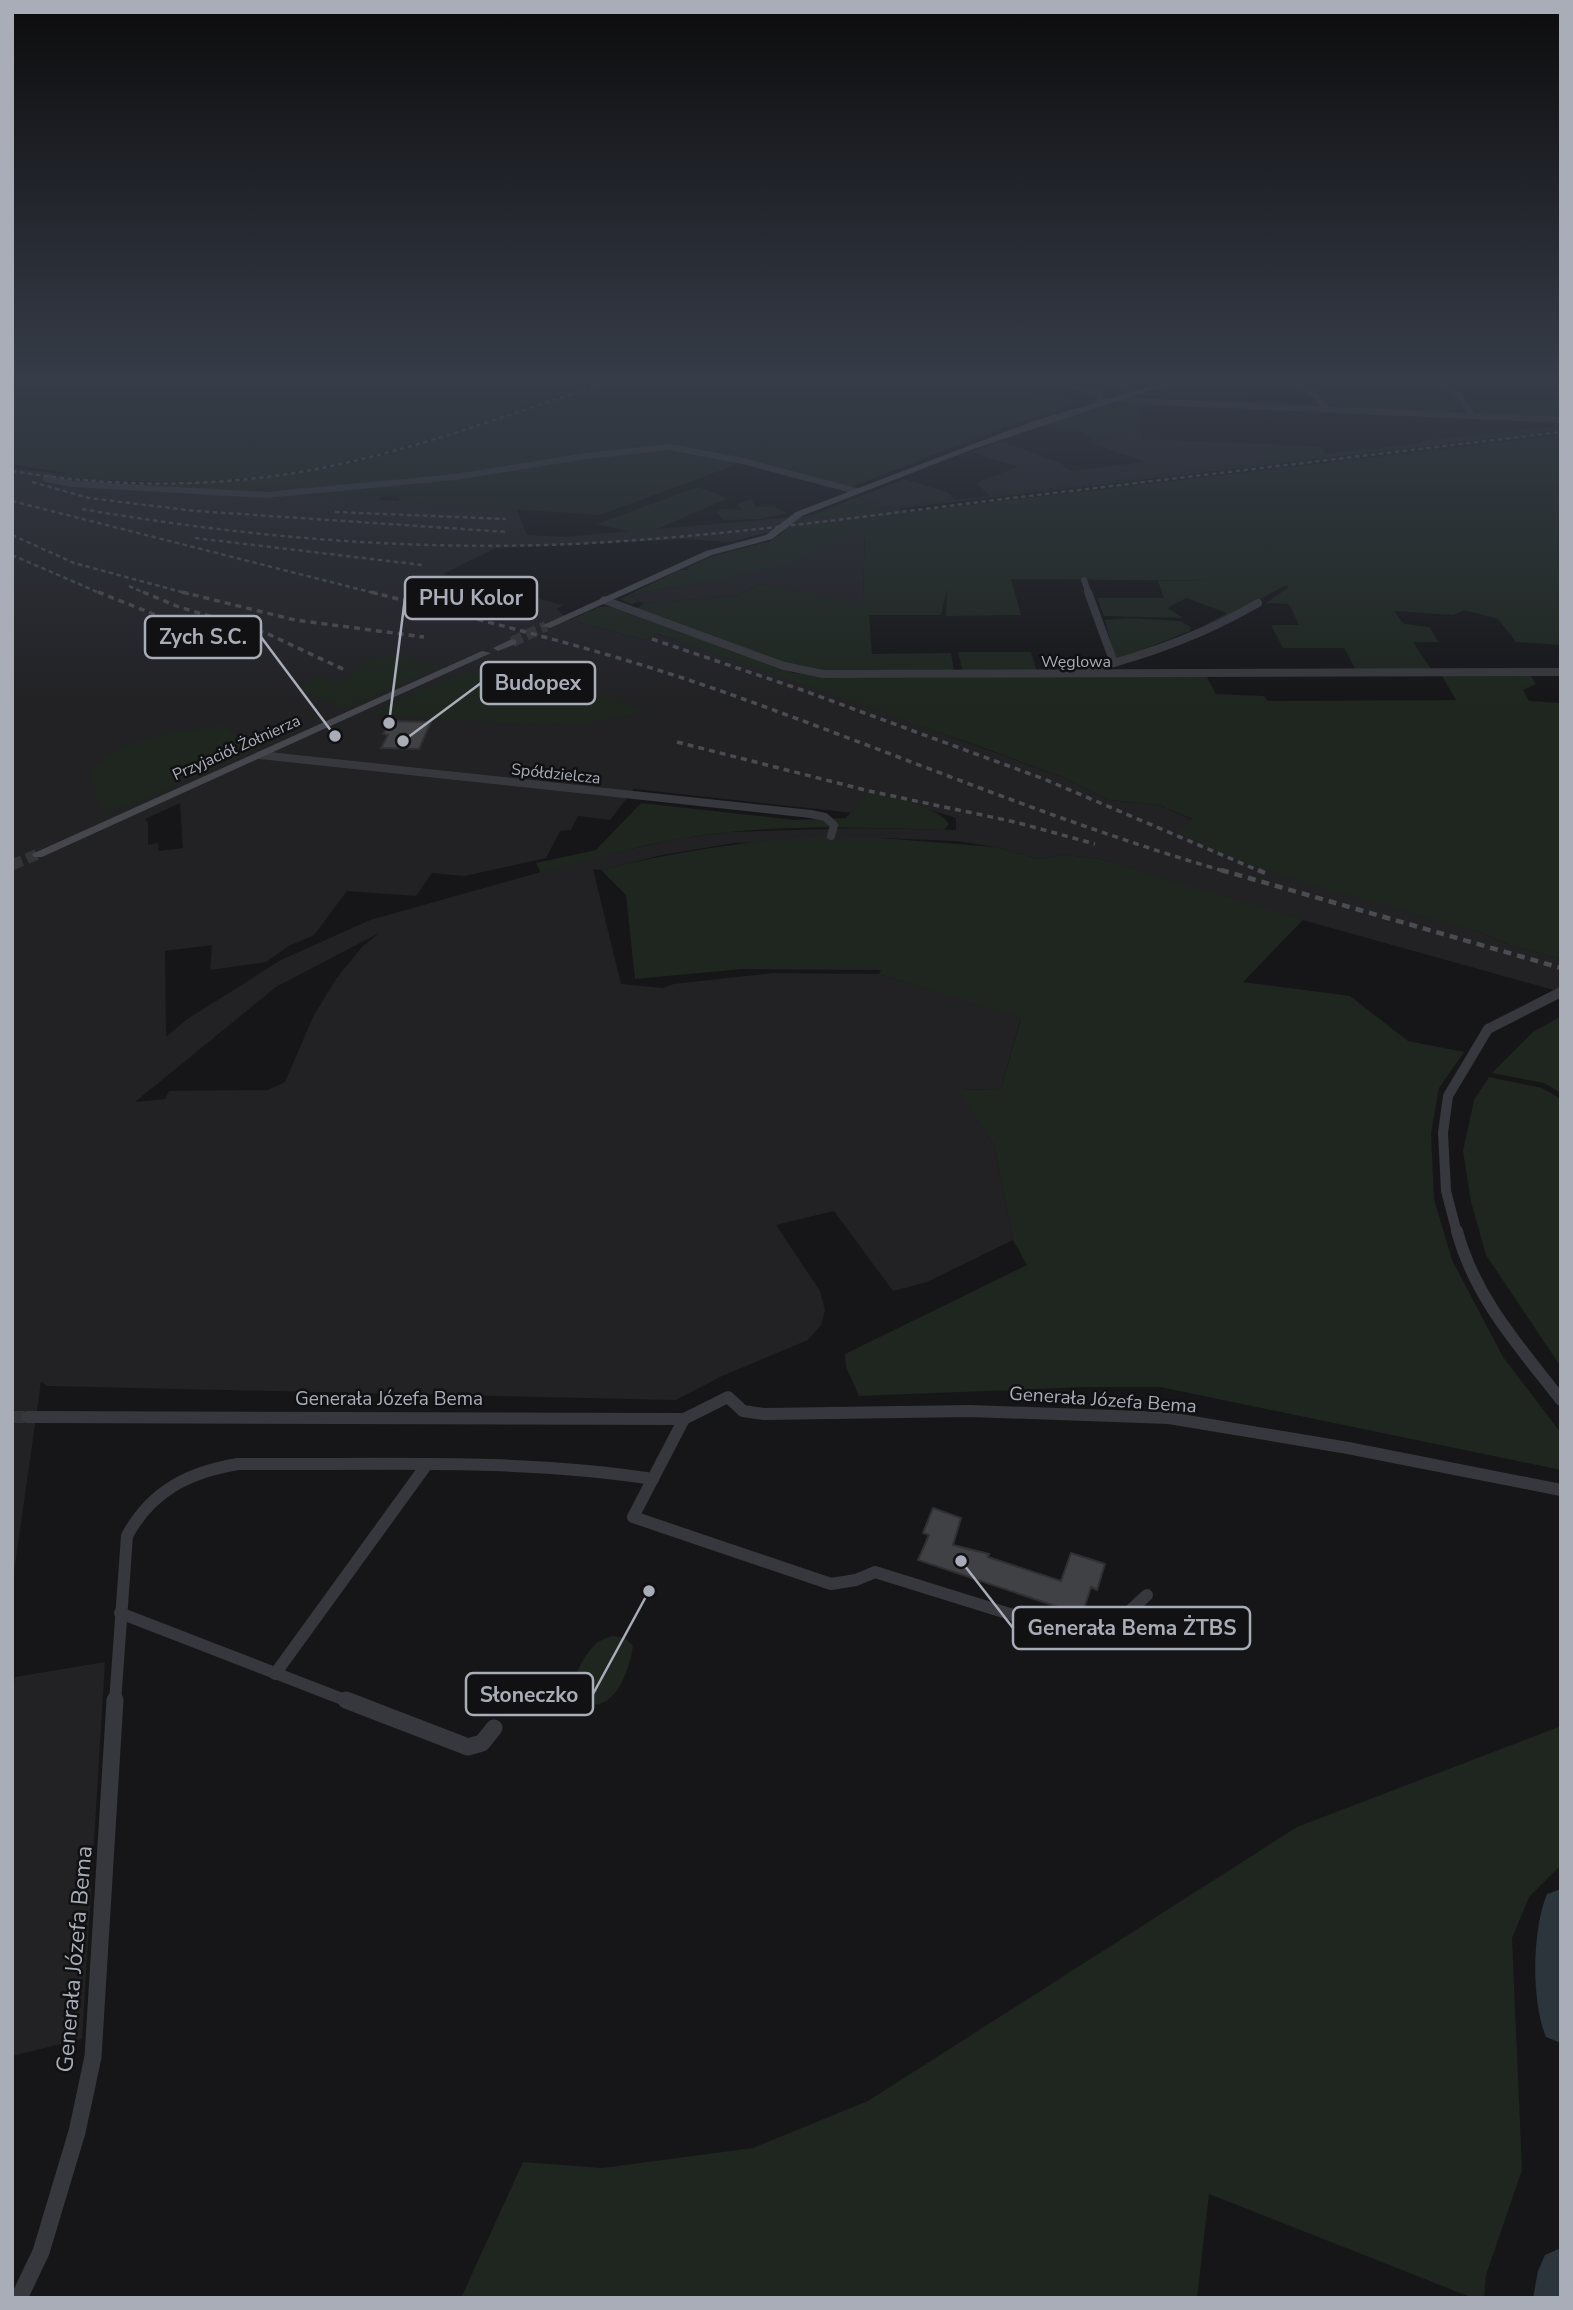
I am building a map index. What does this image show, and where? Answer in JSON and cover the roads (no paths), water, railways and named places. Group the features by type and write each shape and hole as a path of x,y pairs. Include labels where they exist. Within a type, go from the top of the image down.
{"main road":[{"path":"546,626 709,553 769,537 799,514 867,487"},
{"name":"Przyjaciół Żołnierza","path":"38,854 512,642"}],"street":[{"path":"111,487 206,494 266,495 352,487"},
{"path":"840,487 856,491"},
{"path":"1084,580 1114,663"},
{"name":"Węglowa","path":"604,600 784,666 812,673 1561,672"},
{"path":"1069,674 1114,663 1210,627 1258,603"},
{"name":"Spółdzielcza","path":"260,755 811,814 830,819 834,825 831,836"},
{"path":"1561,992 1488,1030 1448,1096 1443,1133 1446,1191 1462,1250 1489,1308 1561,1400"},
{"name":"Generała Józefa Bema","path":"27,1417 684,1419 728,1397 743,1411 764,1414 970,1411 1170,1418 1348,1448 1561,1489"},
{"path":"684,1419 633,1517 831,1584 856,1580 876,1572 1097,1641 1147,1595"},
{"name":"Generała Józefa Bema","path":"19,2298 41,2252 77,2132 93,2057 120,1613 127,1536 137,1517 175,1483 209,1469 237,1464 516,1467 653,1479"},
{"path":"275,1674 425,1467"},
{"path":"120,1613 468,1747 482,1743 494,1728"}],"waterway":[{"path":"1561,1908 1556,1951 1561,2022"},
{"path":"1556,2298 1561,2271"}],"tunnel":[{"path":"512,642 546,626"},
{"path":"12,865 38,854"},
{"path":"12,1417 27,1417"}],"railway":[{"path":"49,487 89,498 196,511 507,532"},
{"path":"82,509 204,527 326,540 511,546 683,536 1105,487"},
{"path":"12,501 378,594"},
{"path":"335,512 506,519"},
{"path":"12,535 74,563 189,594"},
{"path":"195,538 422,565"},
{"path":"12,555 102,594"},
{"path":"129,586 147,594"},
{"path":"98,592 186,627"},
{"path":"143,592 179,607 266,633 347,671"},
{"path":"182,592 295,620 424,637"},
{"path":"371,592 545,637 718,690 1098,831 1227,872"},
{"path":"652,639 802,690 1044,779 1262,872"},
{"path":"677,742 869,791 1015,822 1095,844"},
{"path":"1221,870 1561,968"},
{"path":"1258,870 1265,873"}],"place":[{"name":"PHU Kolor","path":"389,723"},
{"name":"Zych S.C.","path":"335,736"},
{"name":"Budopex","path":"403,741"},
{"name":"Generała Bema ŻTBS","path":"961,1561"},
{"name":"Słoneczko","path":"649,1591"}]}
